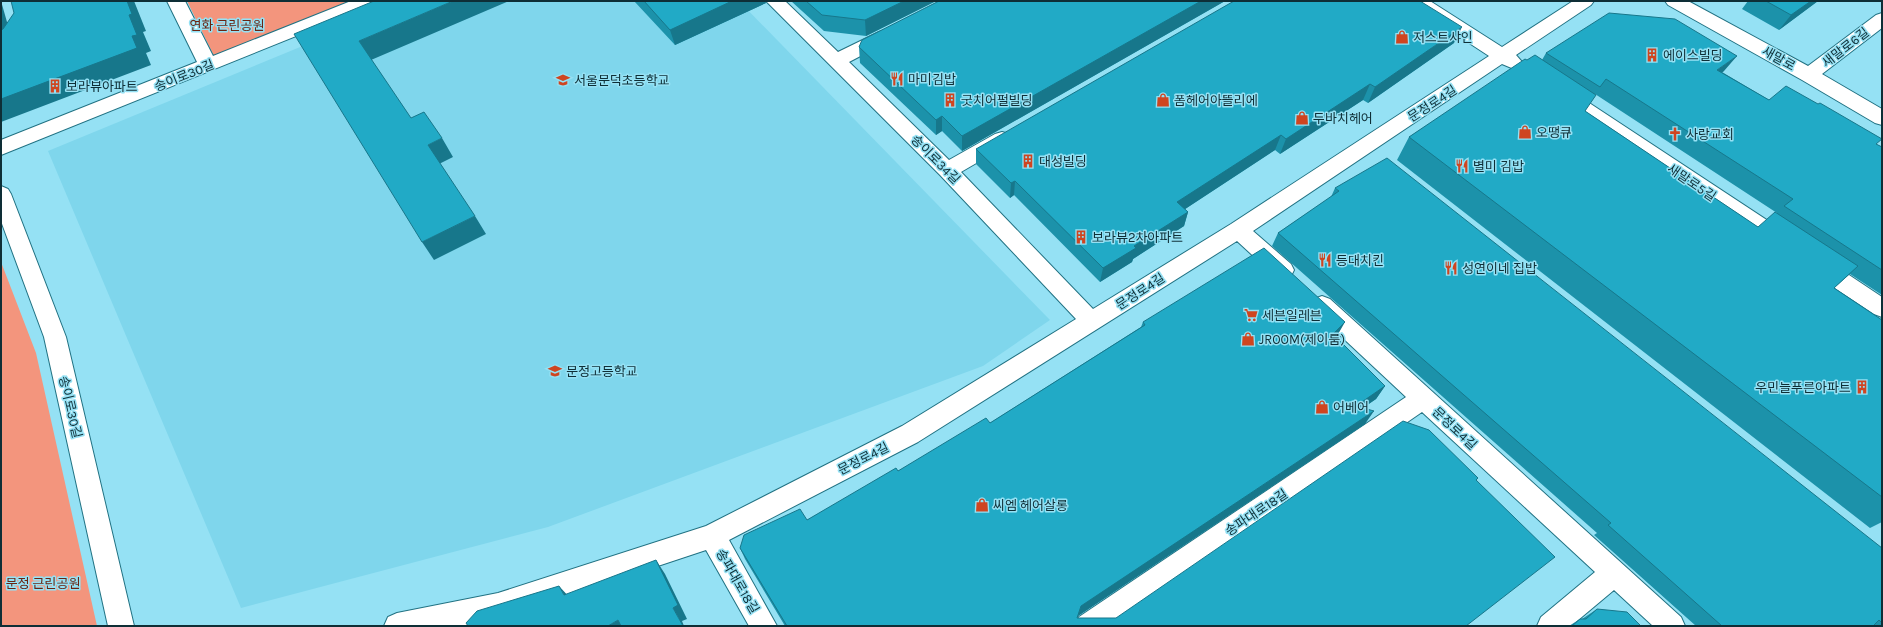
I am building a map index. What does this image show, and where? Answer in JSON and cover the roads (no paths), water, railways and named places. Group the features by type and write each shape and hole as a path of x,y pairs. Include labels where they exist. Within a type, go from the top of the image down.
{"street":[{"path":"176,1 208,65"},
{"name":"송이로30길","path":"1,148 367,1"},
{"name":"송이로34길","path":"776,1 947,170 1092,322"},
{"name":"새말로5길","path":"1417,1 1538,79 1882,308"},
{"name":"문정로4길","path":"397,626 457,620 712,536 910,434 1238,230 1585,1"},
{"name":"새말로","path":"1674,1 1809,75 1882,118"},
{"name":"새말로6길","path":"1809,75 1882,18"},
{"path":"836,61 898,29"},
{"path":"947,170 1015,131"},
{"path":"1365,147 1384,162"},
{"name":"송이로30길","path":"1,194 55,337 121,626"},
{"name":"문정로4길","path":"1238,230 1424,398 1672,626"},
{"name":"송파대로18길","path":"1088,626 1424,398"},
{"name":"송파대로18길","path":"712,536 764,626"},
{"path":"1550,626 1614,573"}],"place":[{"name":"저스트샤인","path":"1402,37"},
{"name":"에이스빌딩","path":"1652,55"},
{"name":"마미김밥","path":"897,79"},
{"name":"서울문덕초등학교","path":"563,80"},
{"name":"보라뷰아파트","path":"55,86"},
{"name":"굿치어펄빌딩","path":"950,100"},
{"name":"폼헤어아뜰리에","path":"1163,100"},
{"name":"두바치헤어","path":"1302,118"},
{"name":"오땡큐","path":"1525,132"},
{"name":"사랑교회","path":"1675,134"},
{"name":"대성빌딩","path":"1028,161"},
{"name":"별미 김밥","path":"1462,166"},
{"name":"보라뷰2차아파트","path":"1081,237"},
{"name":"등대치킨","path":"1325,260"},
{"name":"성연이네 집밥","path":"1451,268"},
{"name":"세븐일레븐","path":"1251,315"},
{"name":"JROOM(제이룸)","path":"1248,339"},
{"name":"문정고등학교","path":"555,371"},
{"name":"우민늘푸른아파트","path":"1862,387"},
{"name":"어베어","path":"1322,407"},
{"name":"씨엠 헤어살롱","path":"982,505"}],"park label":[{"name":"연화 근린공원","path":"227,25"},
{"name":"문정 근린공원","path":"43,583"}]}
